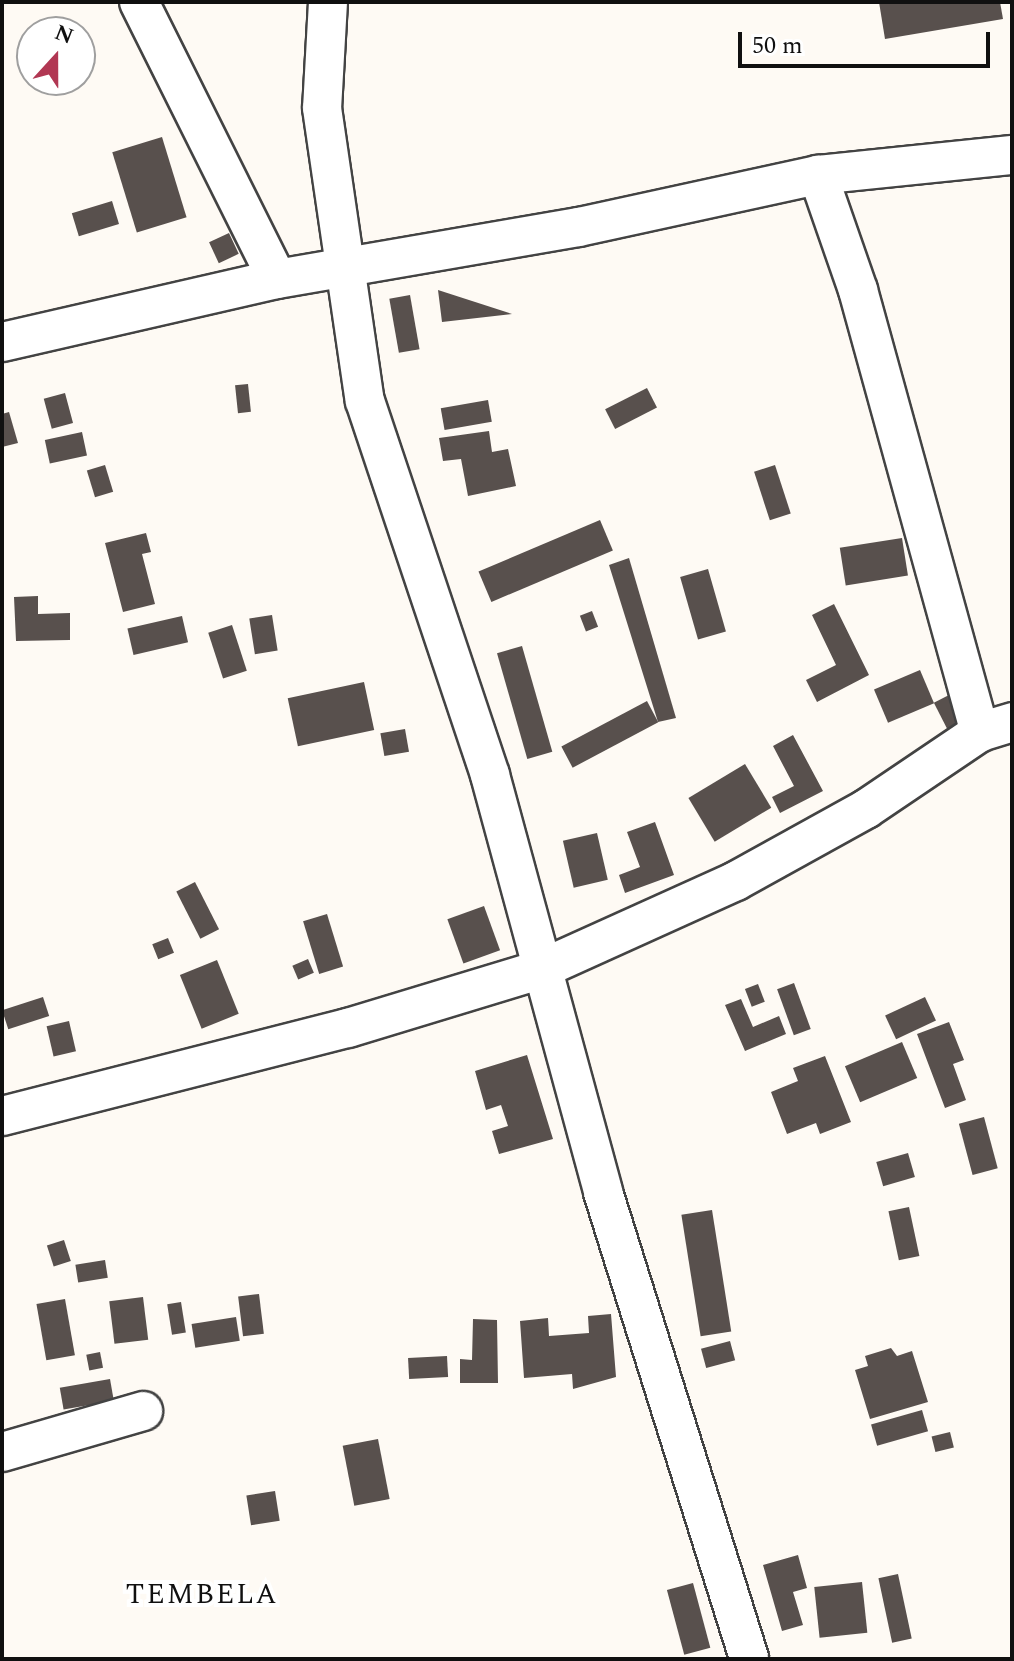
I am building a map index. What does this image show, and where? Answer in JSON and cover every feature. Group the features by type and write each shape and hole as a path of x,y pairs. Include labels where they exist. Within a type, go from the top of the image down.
{"street":[{"path":"139,2 277,279"},
{"path":"328,2 322,108 345,271 381,458 490,775 539,970 749,1659"},
{"path":"2,342 277,279 345,271 818,175 1012,155"},
{"path":"2,1116 348,1028 539,970 736,881 866,809 996,727 858,290 818,175"},
{"path":"2,1452 143,1411"}],"building":[{"path":"879,2 1000,2 1003,19 885,39"},
{"path":"162,137 187,217 137,233 112,152"},
{"path":"112,201 119,224 79,236 72,213"},
{"path":"229,233 239,254 219,263 209,242"},
{"path":"438,290 512,314 442,322"},
{"path":"410,295 420,349 399,353 389,299"},
{"path":"248,384 251,412 238,413 235,385"},
{"path":"647,388 657,408 615,429 605,409"},
{"path":"65,393 73,423 52,429 44,399"},
{"path":"488,400 492,422 445,430 441,408"},
{"path":"9,412 18,443 2,447 2,414"},
{"path":"489,431 492,452 508,449 516,486 468,496 461,459 443,461 439,438"},
{"path":"82,432 87,455 50,463 45,440"},
{"path":"105,465 113,492 95,497 87,471"},
{"path":"775,465 791,514 770,520 754,472"},
{"path":"600,520 613,550 491,602 478,572"},
{"path":"146,533 151,552 142,554 155,604 123,612 105,543"},
{"path":"902,538 908,576 846,585 840,548"},
{"path":"629,558 676,718 658,722 609,565"},
{"path":"708,569 726,631 698,639 680,577"},
{"path":"38,596 38,614 70,613 70,640 16,641 14,597"},
{"path":"834,604 869,675 817,702 806,680 836,665 812,615"},
{"path":"592,611 598,627 586,632 580,616"},
{"path":"272,615 278,651 255,654 249,619"},
{"path":"182,616 188,642 134,655 127,629"},
{"path":"232,625 247,671 223,678 208,633"},
{"path":"522,646 552,752 527,759 497,653"},
{"path":"920,670 934,703 888,723 874,690"},
{"path":"364,682 374,730 298,746 288,698"},
{"path":"949,695 964,725 949,733 934,703"},
{"path":"647,701 658,722 573,768 561,747"},
{"path":"405,729 409,752 384,756 380,733"},
{"path":"793,735 823,791 780,813 772,797 794,786 773,746"},
{"path":"745,764 771,808 715,842 688,798"},
{"path":"655,822 674,875 625,893 619,875 640,867 627,832"},
{"path":"597,833 608,880 574,888 563,841"},
{"path":"195,882 219,929 200,939 176,892"},
{"path":"484,906 500,950 463,964 447,919"},
{"path":"327,914 343,967 319,974 303,921"},
{"path":"168,938 174,953 158,959 152,944"},
{"path":"308,959 314,973 298,979 292,966"},
{"path":"217,960 239,1014 202,1029 180,975"},
{"path":"794,983 811,1029 794,1035 777,989"},
{"path":"758,984 765,1002 752,1007 745,989"},
{"path":"43,997 49,1016 8,1029 2,1010"},
{"path":"925,997 936,1021 896,1039 885,1016"},
{"path":"741,999 753,1027 779,1016 786,1034 745,1051 725,1005"},
{"path":"69,1021 76,1051 54,1056 47,1026"},
{"path":"949,1022 964,1060 953,1064 966,1100 945,1108 917,1034"},
{"path":"902,1042 917,1078 860,1102 845,1066"},
{"path":"527,1055 553,1139 499,1154 492,1131 508,1126 501,1105 486,1110 475,1071"},
{"path":"825,1056 851,1122 820,1134 816,1123 787,1134 771,1092 798,1081 793,1068"},
{"path":"984,1117 998,1168 973,1175 959,1124"},
{"path":"908,1153 915,1177 883,1186 876,1162"},
{"path":"909,1207 919,1256 899,1260 888,1211"},
{"path":"712,1210 731,1331 701,1336 681,1215"},
{"path":"64,1240 71,1261 54,1266 47,1246"},
{"path":"105,1260 108,1278 78,1282 75,1265"},
{"path":"259,1294 264,1334 243,1336 238,1297"},
{"path":"143,1297 148,1340 114,1344 109,1301"},
{"path":"65,1299 75,1355 46,1360 36,1304"},
{"path":"181,1302 186,1333 172,1335 167,1304"},
{"path":"611,1314 616,1377 573,1389 572,1374 524,1378 520,1321 548,1318 549,1336 589,1333 588,1316"},
{"path":"236,1317 240,1341 195,1348 192,1324"},
{"path":"473,1319 497,1320 498,1383 460,1383 460,1359 472,1360"},
{"path":"730,1341 735,1360 706,1368 701,1349"},
{"path":"891,1348 897,1356 912,1351 928,1402 870,1419 855,1370 868,1366 865,1356"},
{"path":"100,1352 103,1368 89,1370 86,1355"},
{"path":"447,1356 448,1377 409,1379 408,1358"},
{"path":"110,1379 114,1401 64,1410 60,1388"},
{"path":"922,1410 928,1431 877,1446 871,1425"},
{"path":"950,1432 954,1448 935,1452 932,1437"},
{"path":"378,1439 390,1499 354,1506 343,1446"},
{"path":"275,1491 280,1521 251,1525 246,1496"},
{"path":"798,1555 807,1588 793,1592 803,1625 782,1631 763,1565"},
{"path":"898,1574 912,1639 892,1643 878,1578"},
{"path":"862,1582 867,1633 820,1638 814,1587"},
{"path":"693,1583 710,1648 684,1655 667,1590"}],"district":[{"name":"TEMBELA","path":"202,1595"}]}
